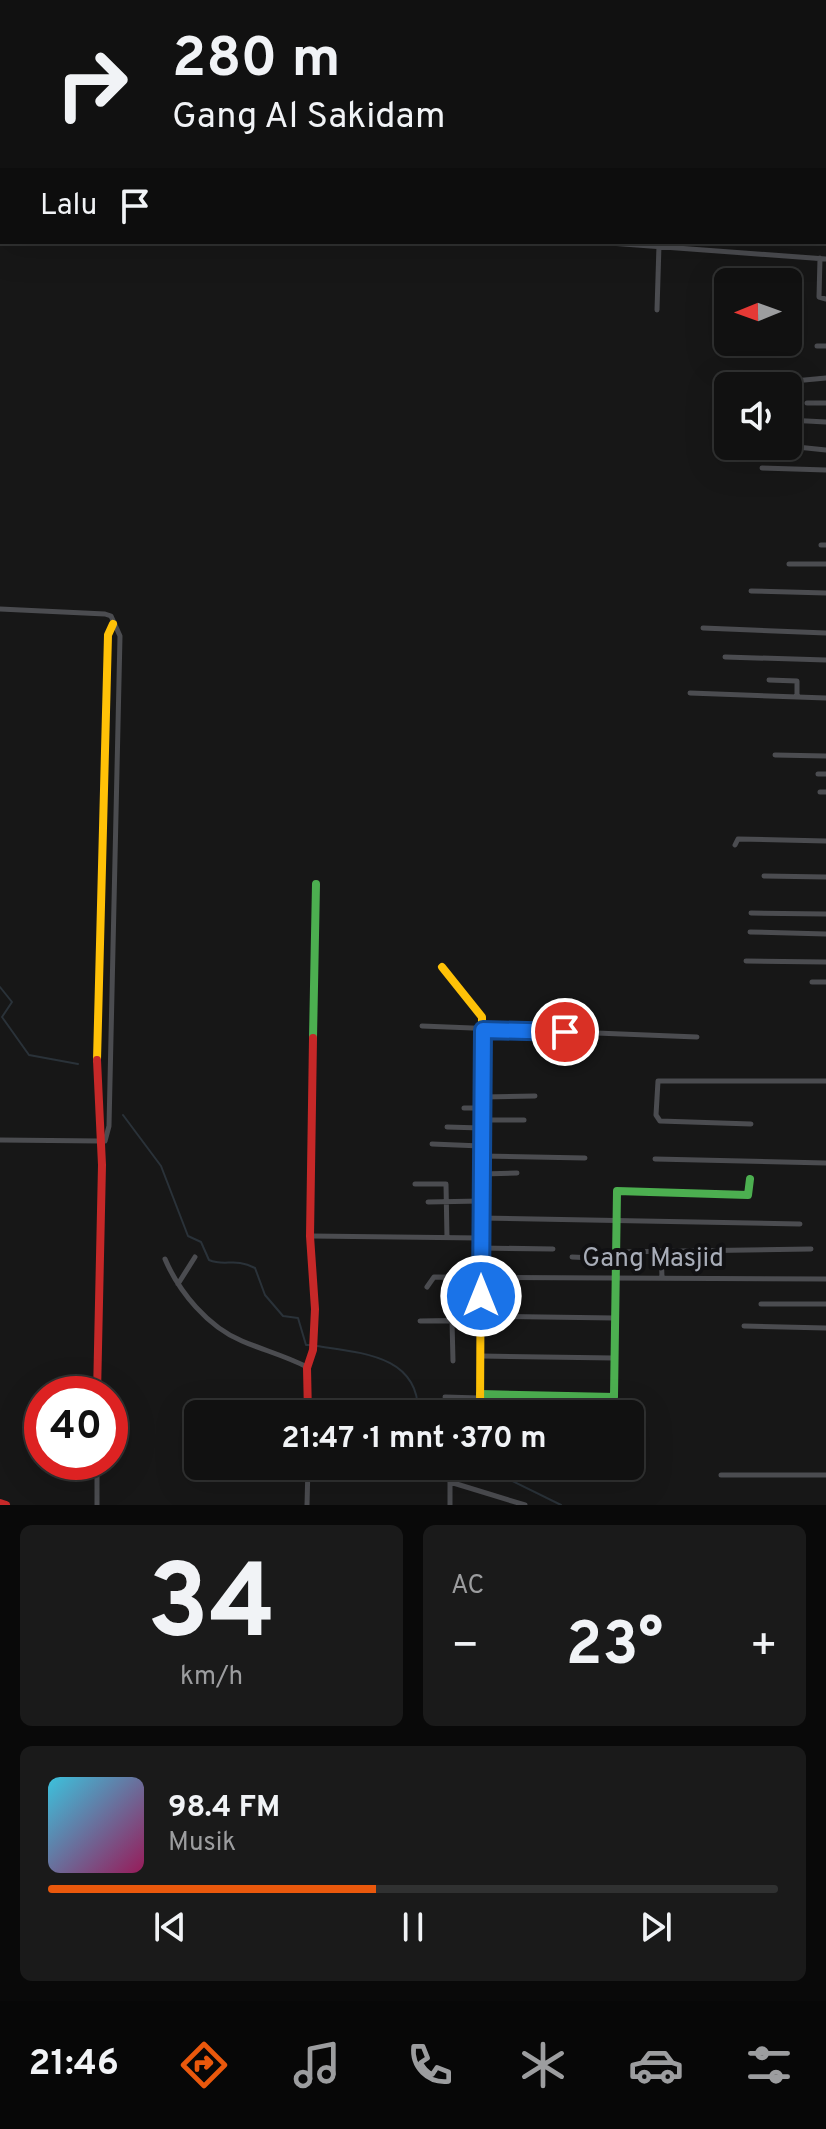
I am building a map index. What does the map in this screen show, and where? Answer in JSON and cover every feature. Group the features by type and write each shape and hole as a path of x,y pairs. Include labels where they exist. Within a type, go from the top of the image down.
{"street":[{"path":"638,244 714,246 822,261 819,297 826,299"},
{"path":"657,310 659,245"},
{"path":"817,346 826,346"},
{"path":"802,380 826,378"},
{"path":"807,403 826,403"},
{"path":"802,421 826,422"},
{"path":"802,448 826,450"},
{"path":"762,468 826,470"},
{"path":"789,564 826,564"},
{"path":"751,591 826,593"},
{"path":"0,609 105,614 111,616 120,636 109,1126 101,1155 97,1376"},
{"path":"103,1141 96,1094 108,635 113,624"},
{"path":"703,628 826,633"},
{"path":"725,657 826,660"},
{"path":"769,680 797,681 797,697"},
{"path":"690,693 826,698"},
{"path":"775,755 826,756"},
{"path":"818,774 826,774"},
{"path":"735,845 738,839 826,841"},
{"path":"764,876 826,877"},
{"path":"308,1400 307,1368 314,1347 315,1292 310,1273 310,1236 316,884"},
{"path":"751,913 826,914"},
{"path":"750,932 826,934"},
{"path":"746,961 826,962"},
{"path":"442,967 481,1015 483,1030 480,1400"},
{"path":"812,982 826,982"},
{"path":"422,1026 697,1037"},
{"path":"751,1124 660,1121 656,1115 658,1081 826,1081"},
{"path":"483,1097 535,1096"},
{"path":"464,1108 483,1109"},
{"path":"447,1127 524,1120"},
{"path":"0,1140 103,1141"},
{"path":"432,1144 482,1151 585,1158"},
{"path":"655,1159 826,1163"},
{"path":"482,1174 517,1173"},
{"path":"445,1397 614,1397 617,1191 748,1195 750,1179"},
{"path":"415,1184 446,1184 447,1238"},
{"path":"428,1202 481,1201"},
{"path":"481,1218 800,1224"},
{"path":"310,1236 447,1238 553,1249"},
{"path":"572,1257 661,1251 811,1249"},
{"path":"661,1251 662,1277"},
{"path":"178,1284 195,1257"},
{"path":"165,1259 178,1284 226,1332 307,1368"},
{"name":"Gang Masjid","path":"427,1287 434,1277 826,1279"},
{"path":"761,1304 826,1304"},
{"path":"420,1321 615,1318"},
{"path":"452,1321 453,1361"},
{"path":"744,1326 826,1328"},
{"path":"480,1356 614,1358"},
{"path":"721,1475 826,1475"},
{"path":"97,1480 97,1505"},
{"path":"307,1505 308,1480"},
{"path":"450,1505 450,1482 525,1505"},
{"path":"0,1503 6,1505"}],"waterway":[{"path":"0,987 12,1002 2,1017 29,1055 78,1064"},
{"path":"123,1115 161,1166 188,1236 201,1242 209,1260 241,1263 255,1268 265,1295 283,1316 298,1318 306,1345 311,1345"},
{"path":"317,1346 352,1351 386,1361 410,1380 417,1400"},
{"path":"510,1480 561,1505"}],"traffic: fast":[{"path":"313,1038 316,884"},
{"path":"480,1394 614,1397 617,1191 748,1195 750,1179"}],"traffic: slow":[{"path":"97,1060 108,635 113,624"},
{"path":"442,967 482,1017 480,1400"}],"traffic: jam":[{"path":"308,1400 307,1368 313,1350 315,1309 310,1236 313,1038"},
{"path":"97,1060 102,1165 97,1376"},
{"path":"0,1503 6,1505"}],"route":[{"path":"481,1296 483,1030 565,1032"}]}
